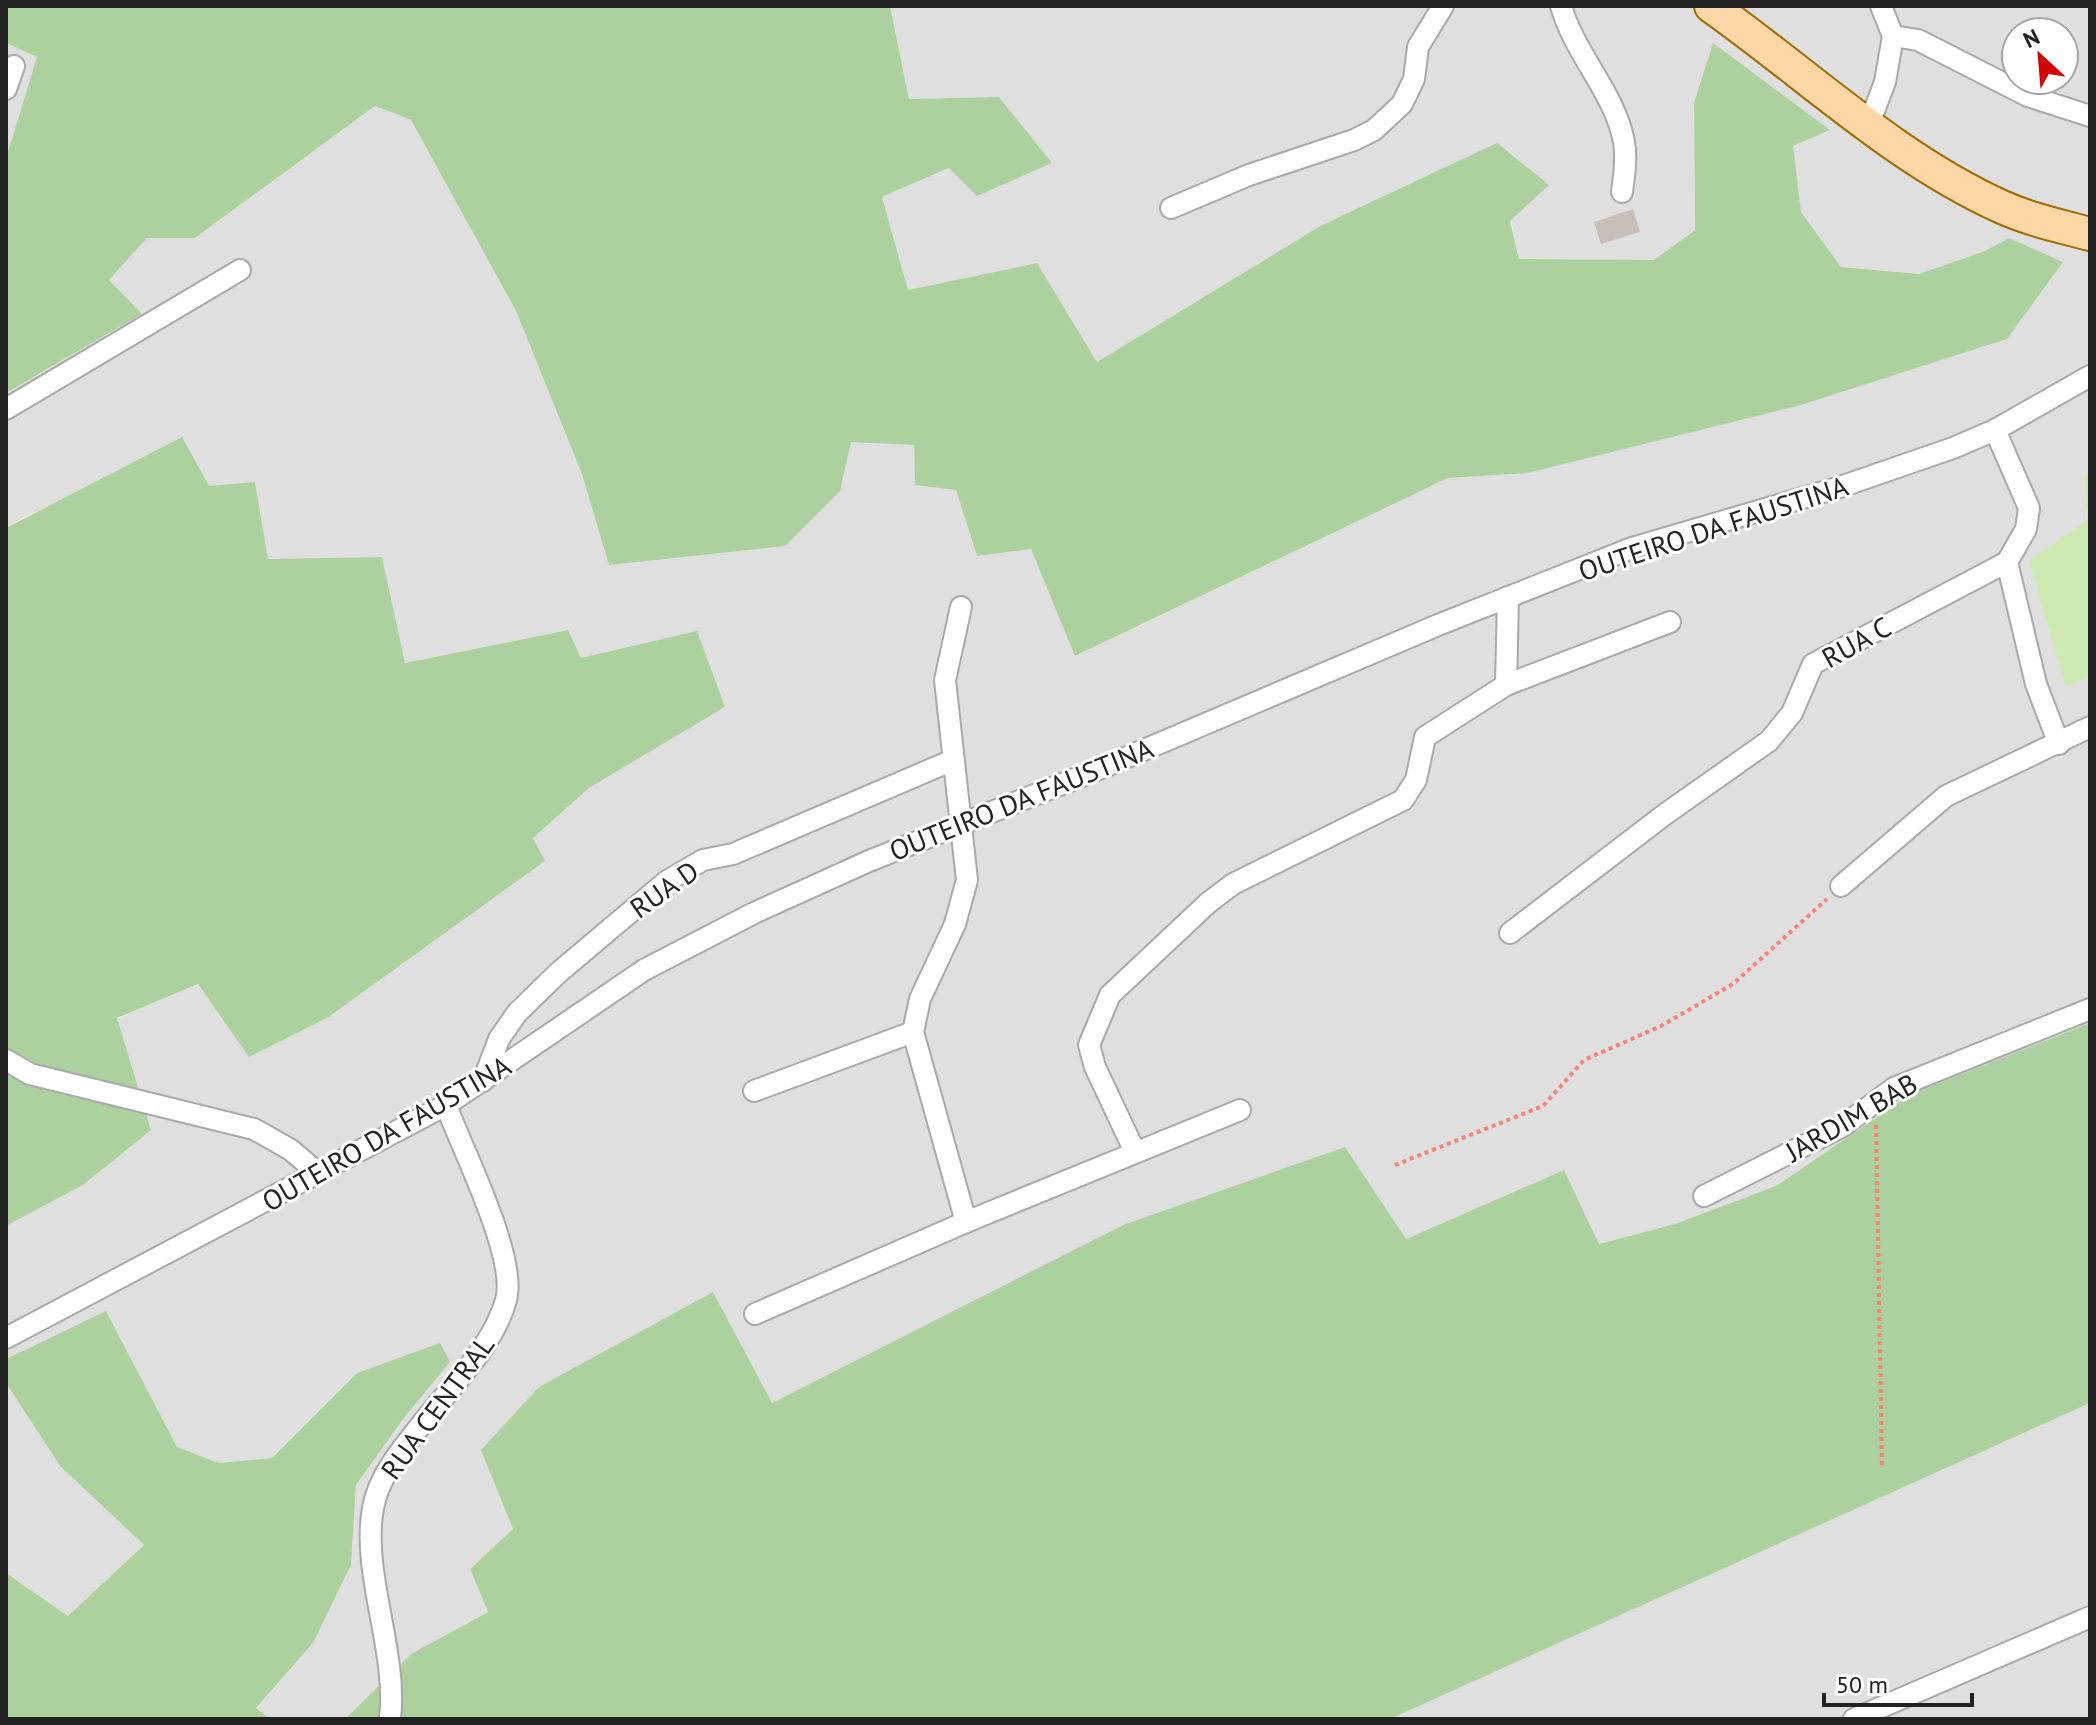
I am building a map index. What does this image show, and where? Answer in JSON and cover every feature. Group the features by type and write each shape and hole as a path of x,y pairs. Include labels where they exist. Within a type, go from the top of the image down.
{"main road":[{"path":"1711,6 1914,159 2003,207 2038,221 2090,234"}],"street":[{"path":"1171,208 1249,175 1354,140 1374,130 1402,104 1414,79 1418,47 1443,6"},
{"path":"1561,6 1573,40 1617,119 1625,163 1622,192"},
{"path":"1869,124 1885,82 1893,36 1881,6"},
{"path":"1893,36 1918,40 2028,96 2090,116"},
{"path":"6,89 14,66"},
{"path":"6,409 240,270"},
{"name":"OUTEIRO DA FAUSTINA","path":"6,1338 446,1105 644,970 754,913 962,823 1081,777 1632,548 1867,479 1995,430 2090,376"},
{"path":"1995,430 2029,508 2026,529 2007,562 2036,684 2059,744"},
{"name":"RUA C","path":"1510,933 1664,815 1769,741 1792,713 1813,664 2007,562"},
{"path":"1506,685 1508,597"},
{"path":"961,607 945,680 962,823 964,899 920,999 913,1032 966,1222"},
{"path":"1135,1152 1095,1067 1089,1045 1110,995 1208,903 1233,884 1403,800 1416,780 1425,737 1506,685 1670,622"},
{"path":"1841,886 1946,796 2090,727"},
{"name":"RUA D","path":"483,1081 499,1039 517,1013 558,973 667,881 703,860 733,854 953,760"},
{"name":"JARDIM BAB","path":"1704,1196 1843,1126 1894,1088 1914,1078 2090,1009"},
{"path":"754,1091 913,1032"},
{"path":"6,1060 30,1074 254,1129 291,1150 318,1173"},
{"name":"RUA CENTRAL","path":"390,1719 385,1638 370,1529 376,1493 401,1451 488,1340 506,1300 508,1287 499,1241 446,1105"},
{"path":"755,1314 966,1222 1240,1110"},
{"path":"1854,1719 2090,1617"}],"path":[{"path":"1395,1165 1543,1106 1584,1060 1661,1026 1733,984 1841,886"},
{"path":"1876,1103 1882,1467"}],"shaded area":[{"path":"890,6 2090,6 2090,473 2084,477 2087,520 2065,687 2090,676 2090,1023 1911,1094 1776,1186 1675,1224 1599,1244 1564,1170 1406,1239 1123,1225 771,1404 713,1292 513,1530 470,1569 488,1612 411,1654 345,1719 270,1719 256,1709 313,1643 351,1565 356,1485 403,1419 450,1362 357,1373 272,1458 219,1463 177,1447 106,1311 6,1359 6,1226 83,1185 117,1019 198,984 249,1056 327,1018 545,861 533,838 589,788 725,707 697,632 581,658 567,630 404,663 382,557 268,560 255,482 33,512 6,528 6,393 142,315 109,280 147,238 195,238 375,106 411,120 516,311 582,474 609,564 840,491 851,441 914,445 956,490 977,556 1031,549 1076,656 1448,478 1528,473 1801,405 2007,339 2009,238 1985,251 1919,274 1841,267 1801,212 1792,145 1829,131 1694,103 1695,230 1654,260 1519,259 1496,144 1322,225 1097,362 1037,263 908,290 882,197 950,168 977,195 1051,163 999,97 909,99"},
{"path":"6,43 37,57 6,158"},
{"path":"6,1383 60,1466 144,1545 68,1616 6,1573"},
{"path":"2090,1403 2090,1719 1390,1719 1397,1715"}],"green space":[{"path":"6,6 890,6 909,99 999,97 1052,163 977,196 949,168 882,197 908,290 1037,263 1097,362 1322,225 1497,143 1549,185 1510,221 1519,259 1654,260 1695,230 1694,103 1713,43 1830,130 1793,146 1801,212 1841,267 1919,274 1985,251 2009,238 2063,262 2007,339 1801,405 1528,473 1448,478 1075,656 1031,549 977,556 956,490 915,485 914,445 851,442 840,491 785,546 609,565 582,474 516,311 411,120 375,106 195,238 147,238 109,280 142,314 6,393 6,158 37,57 6,43"},
{"path":"182,437 209,486 255,482 268,559 382,557 405,663 568,630 581,658 697,631 725,707 589,788 533,838 545,861 327,1018 249,1057 198,984 117,1018 151,1130 83,1185 6,1226 6,528"},
{"path":"2090,473 2090,676 2066,687 2029,561 2087,520 2084,476"},
{"path":"2090,1023 2090,1403 1390,1719 345,1719 411,1654 488,1612 470,1569 513,1529 481,1450 539,1387 713,1292 772,1403 1123,1225 1345,1147 1406,1239 1564,1170 1599,1244 1675,1224 1776,1186 1911,1094"},
{"path":"106,1311 177,1447 219,1463 272,1458 357,1373 440,1343 450,1362 403,1419 356,1485 351,1565 313,1643 256,1708 270,1719 6,1719 6,1573 68,1616 144,1545 60,1466 6,1383 6,1359"}],"building":[{"path":"1633,209 1640,232 1601,244 1594,222"}]}
